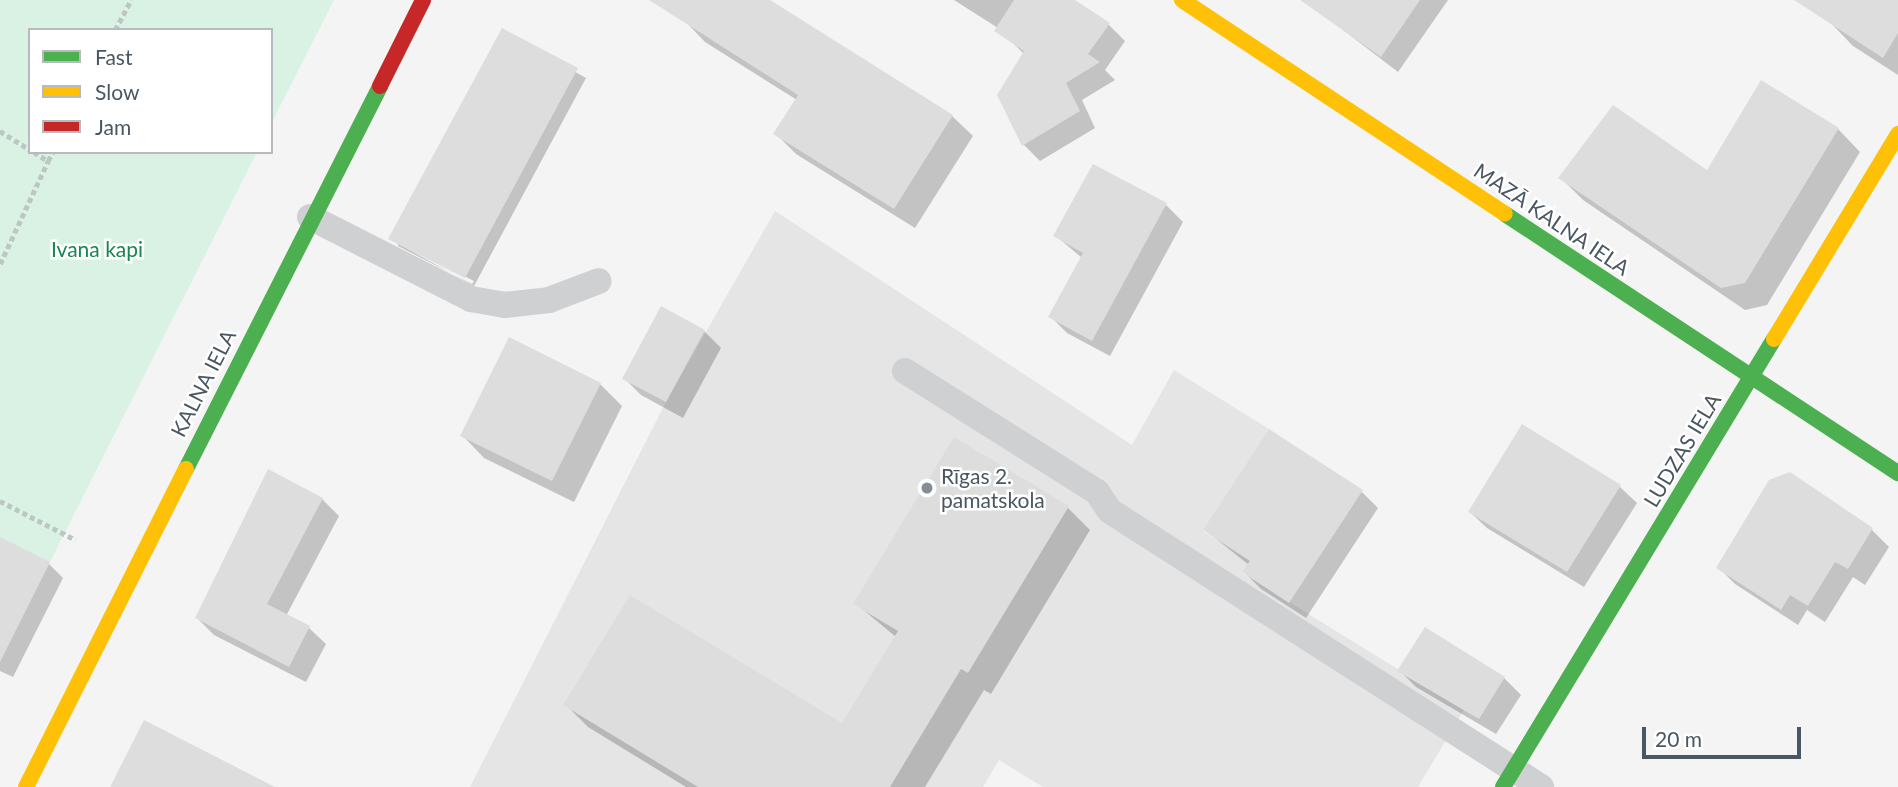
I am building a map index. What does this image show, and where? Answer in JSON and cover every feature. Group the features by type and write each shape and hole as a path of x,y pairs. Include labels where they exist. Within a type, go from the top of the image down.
{"street":[{"name":"KALNA IELA","path":"26,787 310,217 423,0"},
{"name":"MAZĀ KALNA IELA","path":"1182,0 1898,473"},
{"name":"LUDZAS IELA","path":"1509,777 1898,134"}],"lane":[{"path":"310,217 471,299 503,304 549,300 599,281"},
{"path":"905,371 1097,492 1110,511 1509,777 1541,787"}],"path":[{"path":"117,28 131,0"},
{"path":"0,131 28,148"},
{"path":"37,154 48,161"},
{"path":"0,264 52,154"},
{"path":"0,501 76,540"}],"shaded area":[{"name":"Rīgas 2. pamatskola","path":"775,211 1132,445 1174,370 1269,429 1203,531 1250,561 1242,573 1464,710 1418,787 1043,787 999,760 983,787 470,787 666,402"}],"green space":[{"name":"Ivana kapi","path":"0,0 334,0 273,120 273,28 28,28 28,154 256,154 50,562 0,591"}],"building":[{"path":"649,0 770,0 953,115 894,209 773,134 798,95"},
{"path":"1014,0 1075,0 1110,23 1088,54 1100,62 1066,83 1080,111 1022,146 997,95 1024,51 994,31"},
{"path":"1300,0 1420,0 1381,57"},
{"path":"1794,0 1898,0 1898,33 1883,58"},
{"path":"502,28 578,68 465,278 388,239"},
{"path":"1761,80 1839,128 1745,283 1721,288 1558,178 1613,105 1707,170"},
{"path":"1093,164 1167,203 1092,341 1048,317 1083,253 1053,236"},
{"path":"661,306 705,330 666,402 622,379"},
{"path":"509,337 601,383 552,481 460,436"},
{"path":"1522,424 1621,485 1567,572 1468,512"},
{"path":"1269,429 1363,490 1289,603 1242,572 1250,561 1203,530"},
{"path":"954,437 1069,506 968,673 961,669 890,787 698,787 563,705 630,595 842,723 898,631 853,604"},
{"path":"268,469 323,498 267,604 310,626 289,667 195,618"},
{"path":"1790,472 1873,528 1848,569 1835,562 1808,606 1790,595 1781,610 1716,568 1769,480"},
{"path":"0,537 50,562 0,662"},
{"path":"1425,627 1505,677 1479,719 1397,671"},
{"path":"144,720 275,787 110,787"}],"traffic: fast":[{"path":"186,469 380,86"},
{"path":"1505,214 1898,473"},
{"path":"1503,787 1774,339"}],"traffic: slow":[{"path":"1182,0 1505,214"},
{"path":"1774,339 1898,134"},
{"path":"26,787 186,469"}],"traffic: jam":[{"path":"380,86 423,0"}],"place":[{"name":"Rīgas 2. pamatskola","path":"927,488"}]}
